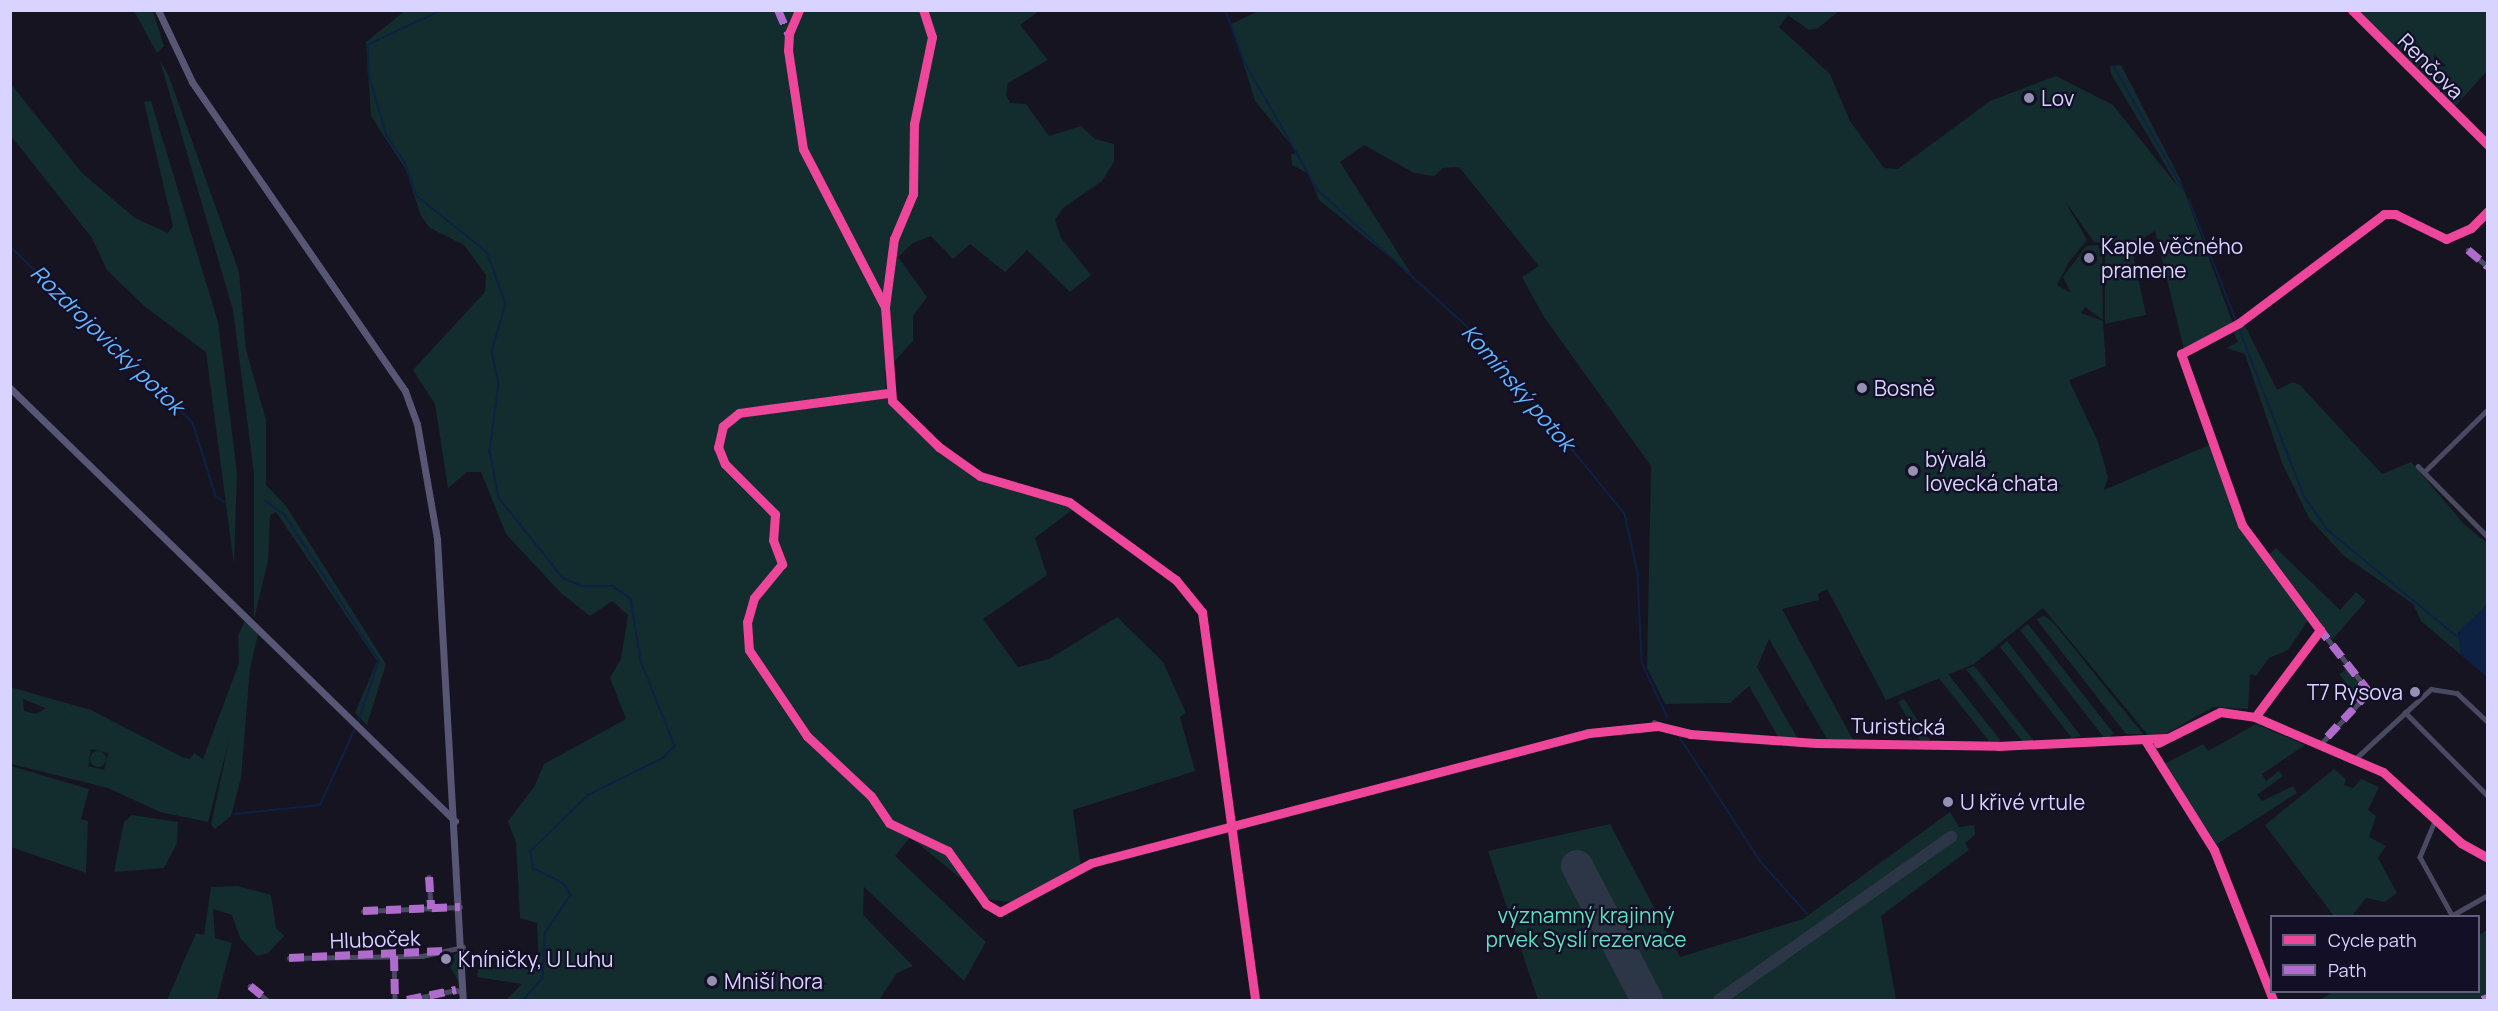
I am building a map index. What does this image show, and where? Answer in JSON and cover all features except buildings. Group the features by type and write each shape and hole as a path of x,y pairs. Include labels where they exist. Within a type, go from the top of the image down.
{"street":[{"path":"158,10 192,82 405,391 417,424 437,539 463,947 461,994 407,1000"},
{"name":"Renčova","path":"2352,10 2487,145"},
{"path":"2468,250 2487,267"},
{"path":"10,388 455,821"},
{"path":"2424,472 2487,409"},
{"path":"2418,466 2487,537"},
{"path":"2481,530 2487,524"},
{"path":"2319,746 2368,692 2320,630"},
{"path":"2353,761 2423,693 2445,688 2487,723"},
{"name":"Turistická","path":"2143,738 2153,747 2207,716 2232,711 2392,778 2436,819 2487,858"},
{"path":"2404,712 2487,796"},
{"name":"Turistická","path":"1654,722 1680,733 1816,743 1998,746 2166,738"},
{"path":"2436,819 2420,857 2450,915"},
{"path":"429,877 431,909"},
{"path":"2453,915 2487,895"},
{"path":"363,911 460,907"},
{"name":"Hluboček","path":"289,958 394,956 463,947"},
{"path":"394,956 395,1000"},
{"path":"250,986 267,1000"}],"green space":[{"path":"406,10 1039,11 1020,25 1048,60 1008,83 1006,95 1010,103 1026,104 1049,136 1081,126 1095,139 1114,144 1114,162 1102,181 1063,208 1055,220 1061,238 1091,275 1070,292 1027,250 1005,272 970,244 953,259 931,236 913,243 898,257 927,297 913,316 913,341 885,372 886,392 943,453 980,477 1076,507 1035,538 1047,575 983,619 1018,667 1049,659 1117,617 1163,662 1186,713 1180,717 1195,771 1073,810 1081,867 1015,903 986,899 910,837 895,856 986,942 964,981 864,887 863,915 913,966 897,973 879,1000 506,1000 522,984 477,977 478,969 539,967 537,923 520,918 516,843 508,821 534,787 544,764 626,719 610,678 621,659 628,615 612,601 590,616 562,594 506,534 481,472 467,472 448,488 435,404 413,370 485,292 486,275 464,245 430,228 421,216 406,170 371,116 366,42"},
{"path":"1261,10 1839,11 1818,28 1809,30 1788,15 1779,27 1830,74 1850,121 1884,168 1898,169 1990,101 2056,76 2113,105 2179,188 2111,74 2110,66 2121,65 2180,179 2233,324 2184,349 2155,231 2133,244 2094,242 2065,201 2087,240 2069,262 2057,285 2071,293 2063,277 2086,246 2098,245 2102,255 2103,320 2085,307 2081,313 2103,321 2106,366 2069,380 2098,442 2108,477 2104,490 2209,445 2235,516 2309,619 2288,650 2269,658 2256,676 2250,674 2248,709 2213,707 2166,734 2148,735 2043,608 1974,664 1886,700 1827,589 1818,594 1819,600 1782,609 1853,740 1827,739 1769,639 1757,667 1798,739 1778,737 1749,686 1730,703 1665,704 1647,668 1651,466 1544,317 1522,277 1539,266 1459,167 1443,168 1434,176 1414,173 1364,145 1340,162 1412,275 1319,200 1308,173 1292,165 1291,154 1298,153 1255,101 1231,24"},
{"path":"134,11 153,11 164,46 157,53"},
{"path":"2355,11 2487,11 2487,71 2452,110"},
{"path":"160,61 168,74 239,272 246,350 266,420 266,485 286,506 386,664 367,725 355,713 377,661 276,512 270,515 268,561 254,619 254,474 233,310"},
{"path":"11,84 82,173 135,218 168,233 173,226 144,102 151,101 218,322 237,473 234,565 206,352 144,306 107,270 92,238 11,136"},
{"path":"2112,249 2132,250 2146,315 2105,324 2105,253"},
{"path":"2243,322 2277,390 2292,382 2300,385 2382,474 2411,462 2465,525 2487,543 2487,605 2458,633 2461,655 2421,621 2413,604 2343,555 2309,518 2282,463 2245,354 2226,348 2238,342 2232,329"},
{"path":"2276,548 2340,610 2356,592 2366,601 2332,640 2264,559"},
{"path":"2044,616 2052,621 2143,734 2126,734 2036,619"},
{"path":"245,620 258,634 250,668 241,778 231,816 215,829 211,825 229,740 208,822 160,812 108,788 11,764 10,687 91,710 182,757 190,759 194,753 203,759 239,663 238,636","holes":["23,699 45,708 46,708 36,714 24,711","91,749 108,753 104,770 88,766"]},
{"path":"2028,624 2114,734 2106,740 2020,630"},
{"path":"2007,641 2081,736 2072,738 2000,647"},
{"path":"1974,666 2034,741 2023,742 1966,669"},
{"path":"2349,667 2365,688 2355,695 2339,674"},
{"path":"1948,674 2001,741 1989,741 1938,677"},
{"path":"1904,699 1930,740 1920,740 1898,702"},
{"path":"2256,724 2305,745 2262,774 2266,781 2279,771 2283,776 2257,795 2262,801 2293,786 2297,793 2214,846 2164,764 2203,744 2208,751"},
{"path":"98,751 104,753 106,759 104,765 98,767 92,765 90,759 92,753"},
{"path":"11,766 89,789 81,819 88,821 86,873 11,847"},
{"path":"2334,769 2346,779 2344,785 2353,788 2361,779 2379,787 2368,810 2376,816 2369,837 2386,846 2378,858 2397,893 2385,902 2366,898 2353,915 2333,915 2265,825"},
{"name":"významný krajinný prvek Syslí rezervace","path":"1950,812 1959,827 1974,825 1975,835 1965,843 1969,850 1881,916 1896,1000 1538,1000 1488,851 1610,824 1680,957 1803,919"},
{"path":"132,815 178,822 177,843 164,868 114,872 124,822"},
{"path":"238,886 271,895 276,928 284,936 268,953 257,956 240,938 232,915 213,909 215,938 232,943 217,1000 167,1000 196,933 204,935 211,887"},
{"path":"2487,930 2487,1000 2320,1000 2330,993 2480,993 2480,934"},
{"path":"457,953 459,983 447,961"}],"water":[{"path":"2487,605 2487,677 2461,655 2459,641 2460,630"}],"waterway":[{"path":"443,10 368,45 369,75 387,136 405,163 417,196 487,252 506,304 492,352 499,384 490,451 499,498 563,578 582,586 613,586 631,599 641,661 675,746 664,758 589,795 531,851 533,868 563,883 571,895 545,934 543,978 524,1000"},
{"name":"Komínský potok","path":"1226,10 1244,61 1318,190 1488,346 1625,514 1638,573 1642,662 1667,716"},
{"path":"2114,66 2184,190"},
{"path":"2189,199 2304,496 2328,530 2459,638"},
{"name":"Rozdrojovický potok","path":"10,246 193,423 216,496 225,502"},
{"name":"Rozdrojovický potok","path":"266,501 285,515 379,661 359,721"},
{"name":"Rozdrojovický potok","path":"235,814 320,805 355,729"},
{"name":"Komínský potok","path":"1679,736 1761,862 1807,913"}],"taxiway":[{"path":"1719,1000 1951,837"}],"runway":[{"path":"1577,866 1647,1000"}],"marked path":[{"path":"778,10 789,36"},
{"path":"2468,250 2488,267"},
{"path":"2318,627 2369,692 2319,746"},
{"path":"429,877 431,909"},
{"path":"363,911 460,907"},
{"path":"289,958 443,951"},
{"path":"394,956 395,1000"},
{"path":"250,986 267,1000"},
{"path":"407,1000 456,990"},
{"path":"2482,1000 2488,998"}],"cycle path":[{"path":"799,10 789,33 788,50 803,149 885,307 892,401 939,447 980,476 1069,502 1176,580 1202,612 1255,1000"},
{"path":"885,307 894,239 913,194 914,124 932,37 923,10"},
{"path":"2352,10 2488,145"},
{"path":"2255,717 2320,630 2242,525 2181,354 2239,323 2384,214 2395,214 2446,239 2471,228 2488,211"},
{"path":"888,393 739,413 723,426 718,447 725,464 775,514 773,540 782,564 754,598 747,622 749,650 807,736 871,796 889,823 948,851 986,904 1000,912 1091,863 1589,733 1658,726 1690,734 1816,743 1998,746 2166,738"},
{"path":"2158,743 2220,712 2255,717 2383,772 2461,843 2488,858"},
{"path":"2145,740 2214,850 2270,992"},
{"path":"2270,993 2273,1000"}],"place":[{"name":"Lov","path":"2029,98"},
{"name":"Kaple věčného pramene","path":"2089,258"},
{"name":"Bosně","path":"1862,388"},
{"name":"bývalá lovecká chata","path":"1913,471"},
{"name":"T7 Rysova","path":"2415,692"},
{"name":"U křivé vrtule","path":"1948,802"},
{"name":"Kníničky, U Luhu","path":"446,959"},
{"name":"Mniší hora","path":"712,981"}]}
